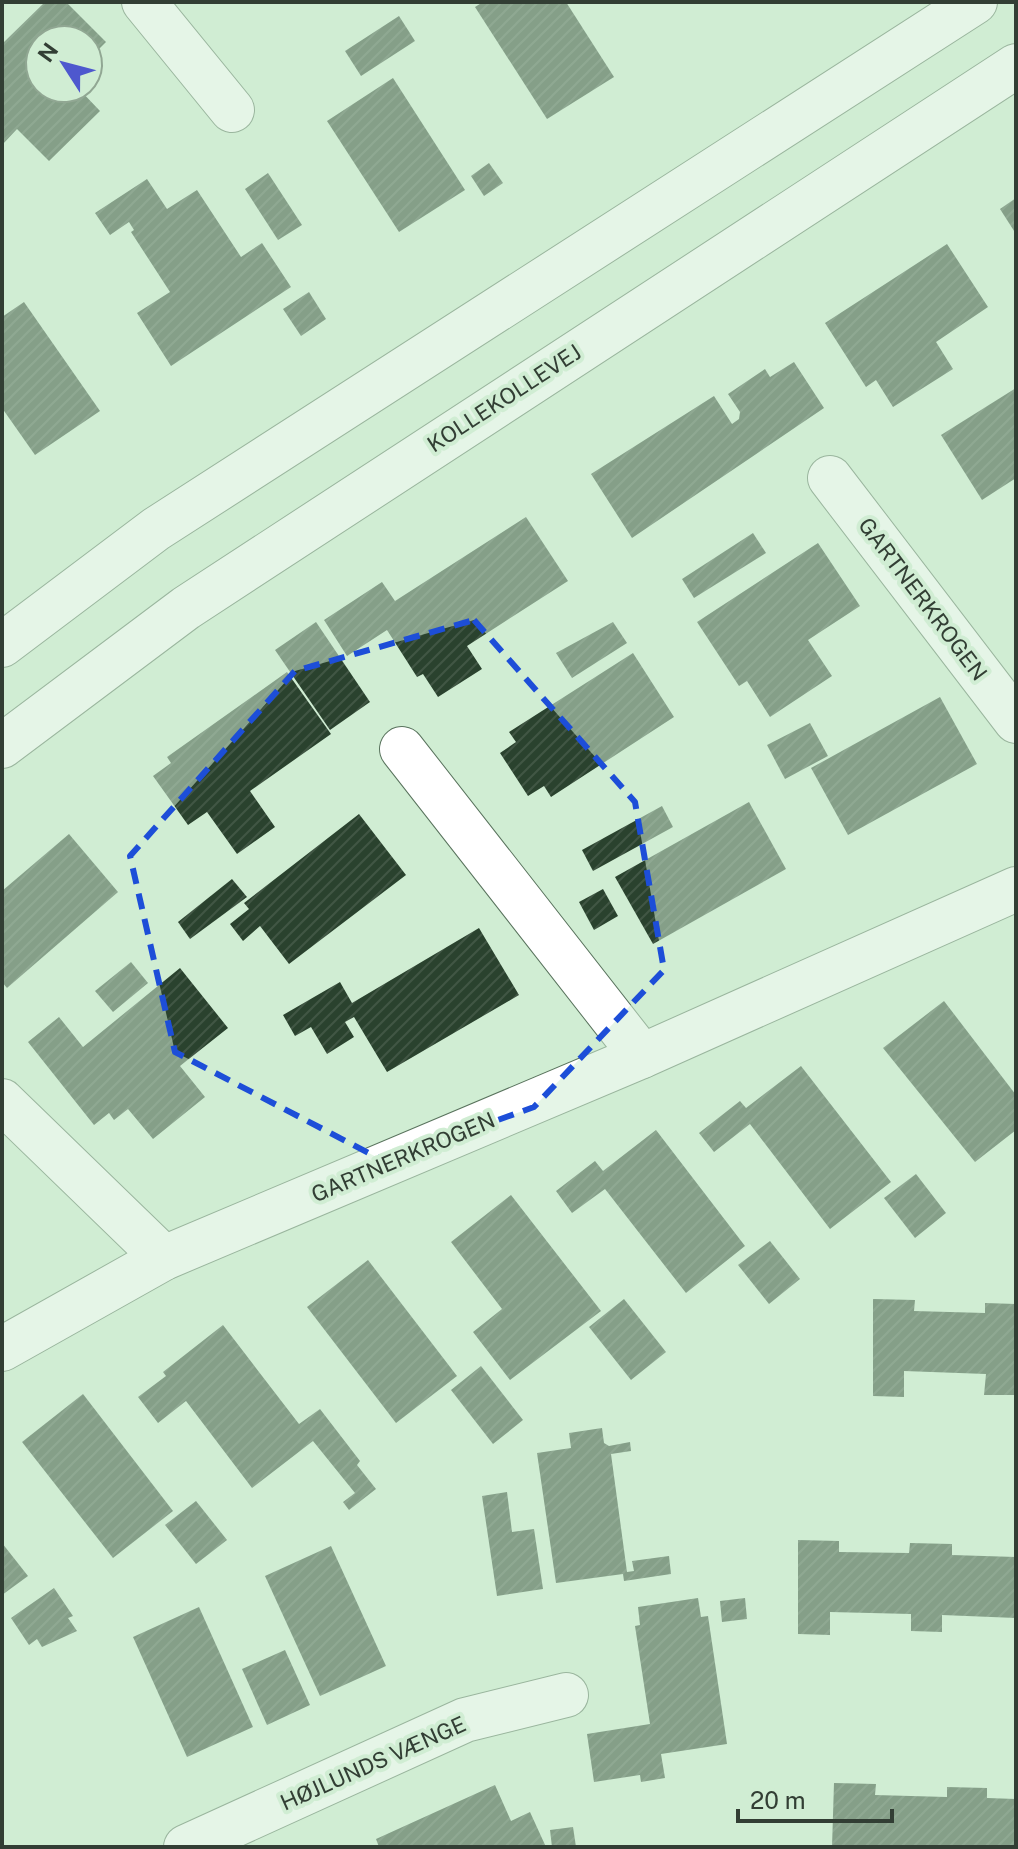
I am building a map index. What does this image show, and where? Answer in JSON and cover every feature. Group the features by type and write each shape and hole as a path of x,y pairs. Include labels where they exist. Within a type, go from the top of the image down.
{"street":[{"path":"144,2 232,110"},
{"path":"2,645 156,529 975,2"},
{"name":"KOLLEKOLLEVEJ","path":"2,746 186,608 1016,66"},
{"name":"GARTNERKROGEN","path":"830,478 1016,721"},
{"path":"402,749 642,1056"},
{"name":"GARTNERKROGEN","path":"2,1349 164,1258 642,1056 1016,889"},
{"path":"2,1101 164,1258"},
{"name":"HØJLUNDS VÆNGE","path":"186,1847 465,1720 566,1695"}],"highlighted area":[{"path":"474,620 635,802 664,970 534,1107 384,1161 175,1052 130,856 295,671"}],"building":[{"path":"45,2 66,2 88,24 24,24 24,104 93,104 100,111 49,161 17,129 2,145 2,44"},
{"path":"483,2 566,2 614,77 547,119 475,7"},
{"path":"399,16 415,41 361,76 345,51"},
{"path":"393,78 465,190 399,232 327,121"},
{"path":"489,163 503,183 484,196 471,176"},
{"path":"268,173 302,225 278,240 245,189"},
{"path":"147,179 167,209 197,190 241,257 262,243 291,287 171,366 137,313 170,292 131,232 134,230 129,222 110,235 95,213"},
{"path":"1016,198 1016,234 1000,209"},
{"path":"947,244 988,307 936,342 953,369 893,407 876,380 866,387 825,323"},
{"path":"309,292 326,319 301,336 283,309"},
{"path":"24,302 100,411 35,455 2,408 2,317"},
{"path":"794,362 824,408 632,538 591,474 714,396 732,424 739,419 740,412 728,394 765,369 770,377"},
{"path":"1016,388 1016,478 982,500 941,435"},
{"path":"526,517 568,581 467,646 482,669 438,697 423,674 417,677 387,630 347,656 324,620 382,582 395,601"},
{"path":"753,533 766,553 694,598 682,579"},
{"path":"818,543 860,606 808,640 832,676 770,717 747,681 739,686 697,622"},
{"path":"316,622 370,702 330,730 275,650"},
{"path":"613,622 627,643 572,678 556,653"},
{"path":"633,653 674,717 551,797 544,786 528,796 500,753 516,742 509,732"},
{"path":"287,672 331,734 250,791 275,827 237,854 207,812 188,825 153,776 171,763 167,757"},
{"path":"940,697 977,764 848,835 811,768"},
{"path":"810,723 828,756 785,779 767,745"},
{"path":"749,802 786,869 653,944 615,877"},
{"path":"662,806 673,827 593,871 582,850"},
{"path":"359,814 406,875 289,964 260,926 243,941 230,924 249,909 244,903"},
{"path":"69,834 118,892 7,988 2,982 2,891"},
{"path":"232,879 247,897 190,939 178,922"},
{"path":"603,889 618,916 594,930 579,902"},
{"path":"479,928 519,995 387,1072 354,1017 345,1022 354,1037 327,1054 311,1027 295,1036 283,1015 340,982 352,1003"},
{"path":"131,962 148,983 113,1012 95,991"},
{"path":"180,968 228,1028 180,1066 205,1097 153,1139 128,1109 114,1120 109,1113 94,1125 28,1042 59,1017 83,1047"},
{"path":"944,1001 1016,1095 1016,1130 975,1162 883,1048"},
{"path":"801,1066 891,1182 830,1229 750,1124 714,1152 699,1133 740,1101 746,1108"},
{"path":"656,1130 745,1246 686,1293 605,1189 572,1213 556,1191 595,1161 603,1171"},
{"path":"916,1174 946,1213 915,1238 884,1198"},
{"path":"511,1195 601,1311 510,1380 473,1332 502,1309 451,1242"},
{"path":"770,1241 800,1279 769,1304 738,1265"},
{"path":"368,1260 457,1376 396,1423 307,1307"},
{"path":"624,1299 666,1352 631,1380 589,1327"},
{"path":"873,1299 915,1300 914,1311 985,1313 985,1303 1016,1304 1016,1395 984,1395 986,1374 904,1371 904,1397 873,1396"},
{"path":"223,1325 299,1424 320,1409 360,1461 357,1465 376,1489 349,1510 343,1502 355,1493 313,1441 252,1488 186,1401 158,1423 138,1397 166,1376 163,1372"},
{"path":"481,1366 523,1420 493,1444 451,1390"},
{"path":"83,1394 173,1511 113,1558 22,1442"},
{"path":"602,1428 604,1443 609,1446 630,1442 631,1451 611,1454 627,1572 634,1571 632,1561 669,1556 671,1574 624,1581 623,1574 556,1583 537,1453 571,1448 569,1433"},
{"path":"507,1492 512,1532 534,1529 543,1589 497,1596 482,1496"},
{"path":"196,1501 227,1540 196,1564 165,1525"},
{"path":"798,1540 839,1541 839,1552 909,1553 910,1543 952,1544 952,1555 1016,1557 1016,1618 942,1615 942,1632 911,1631 911,1614 830,1612 830,1635 798,1634"},
{"path":"2,1543 28,1576 2,1595"},
{"path":"331,1546 386,1666 320,1696 265,1576"},
{"path":"54,1588 73,1616 68,1618 77,1631 42,1647 37,1639 29,1645 11,1618"},
{"path":"698,1598 701,1617 708,1616 727,1744 661,1754 665,1778 641,1782 640,1775 594,1782 587,1734 650,1724 635,1626 640,1625 638,1607"},
{"path":"745,1598 747,1619 722,1622 720,1601"},
{"path":"199,1607 253,1727 187,1757 133,1637"},
{"path":"285,1650 310,1705 267,1725 242,1669"},
{"path":"834,1783 876,1784 875,1795 947,1797 947,1787 987,1788 987,1798 1016,1799 1016,1847 832,1847"},
{"path":"495,1785 511,1821 530,1812 546,1847 379,1847 376,1839"},
{"path":"573,1827 576,1847 552,1847 550,1830"}]}
